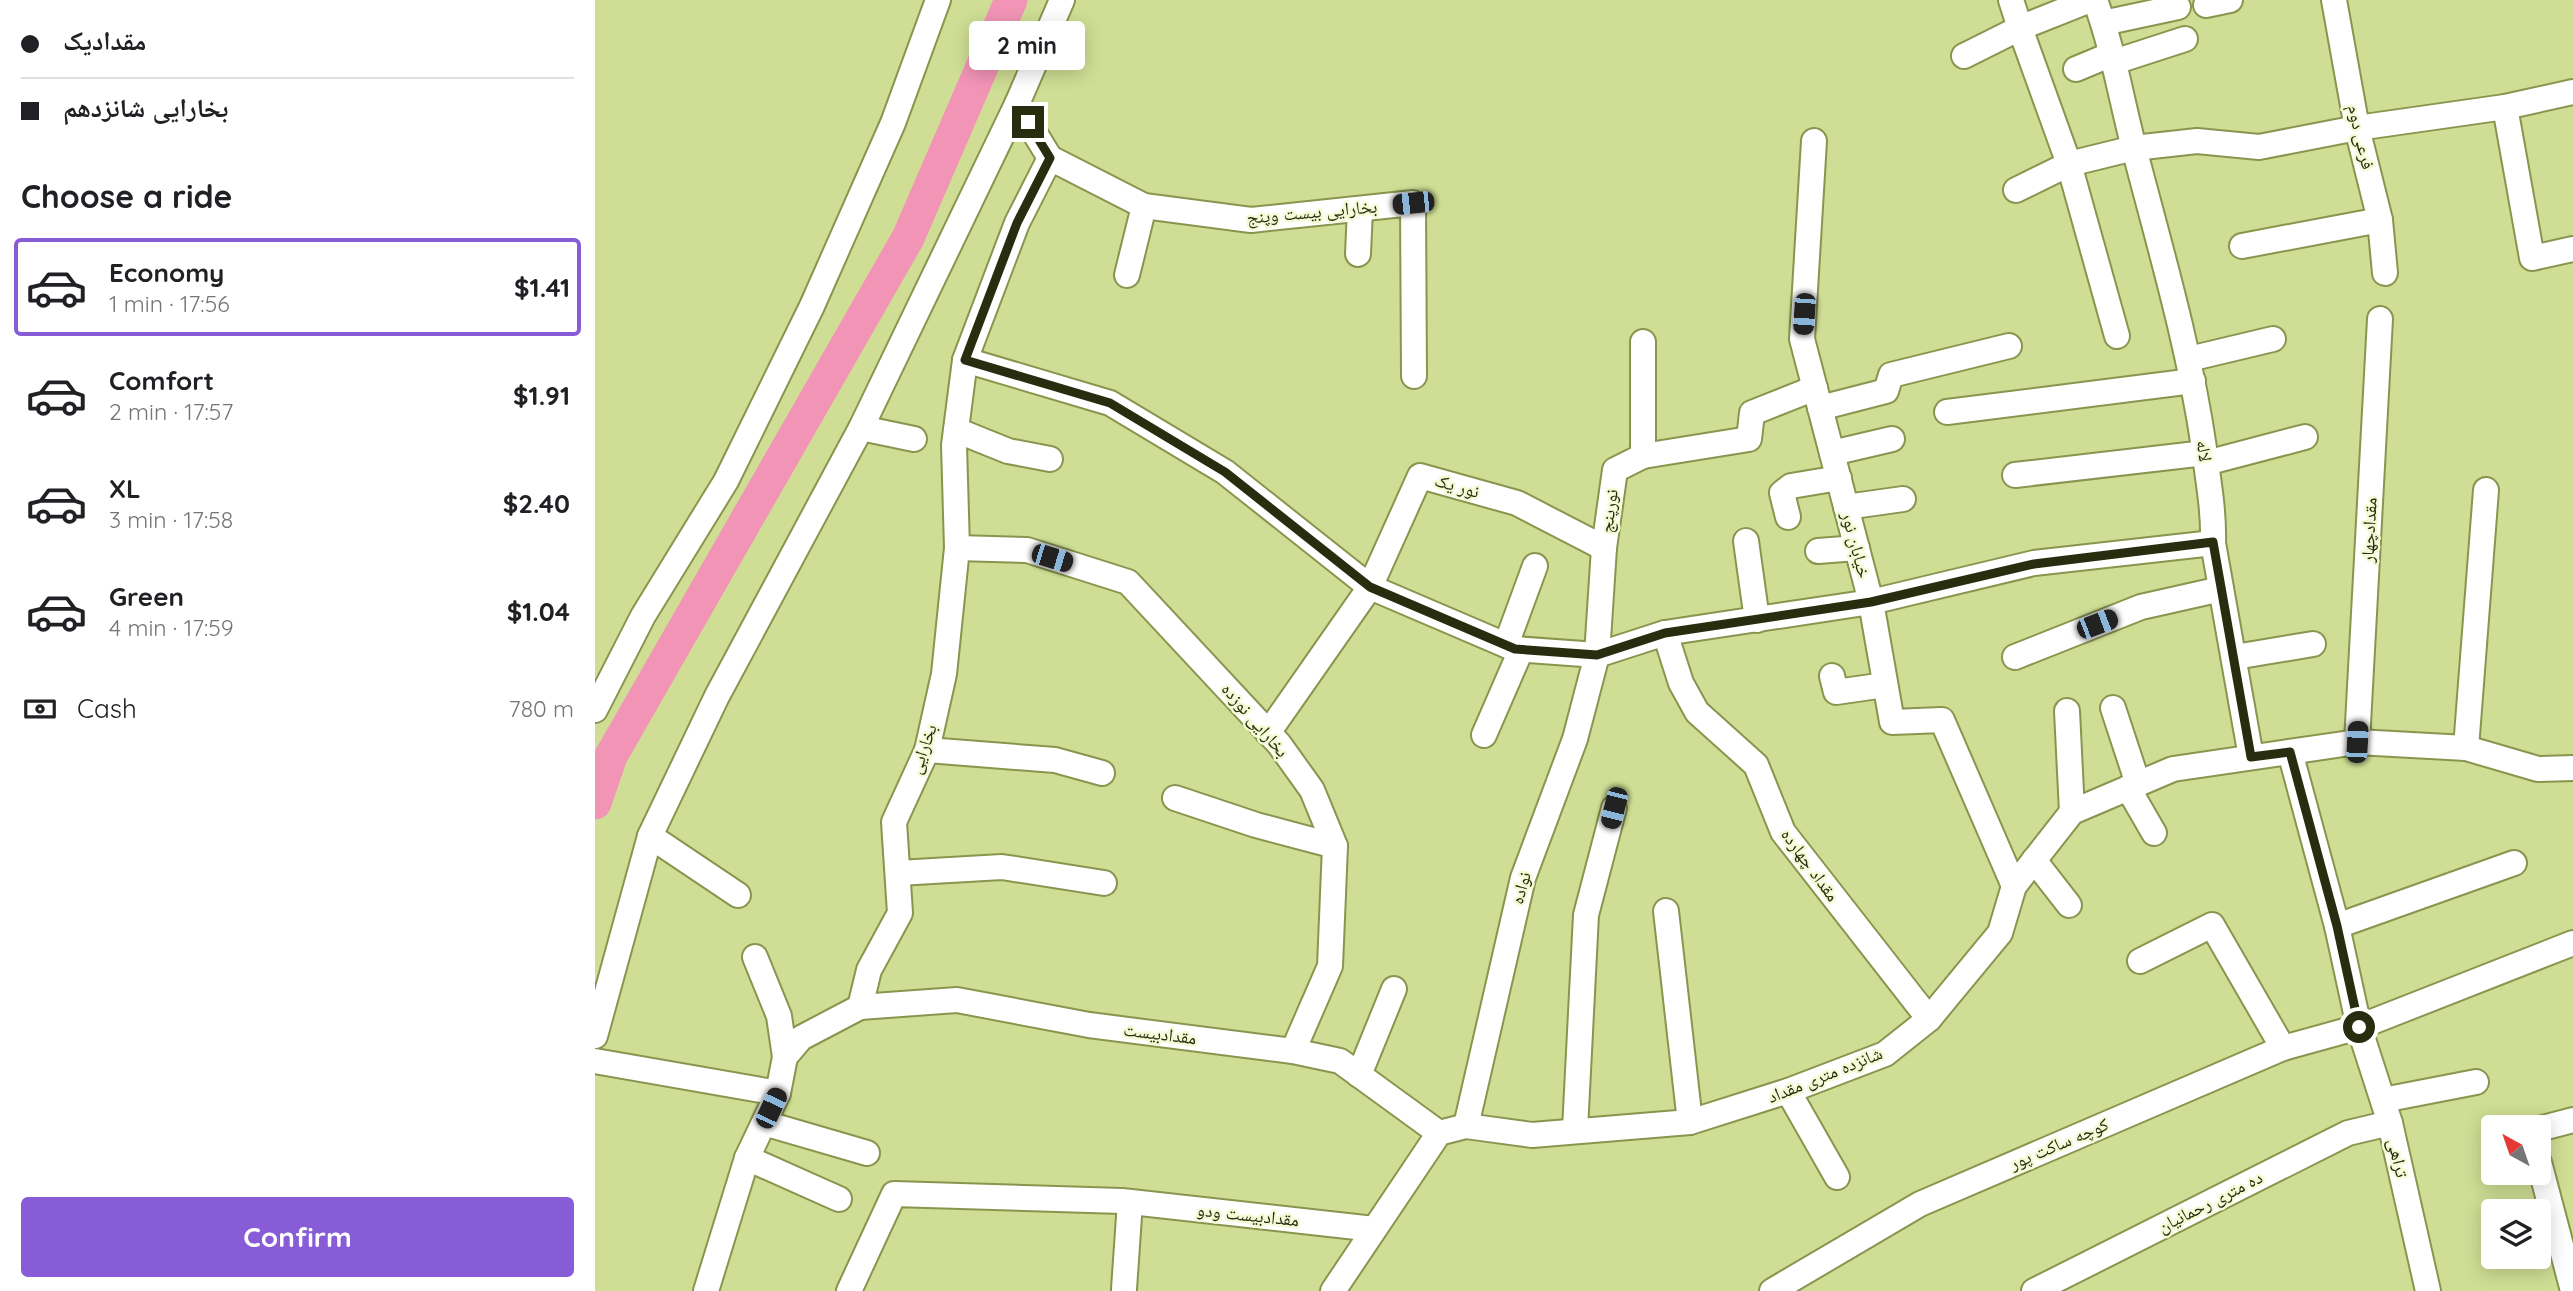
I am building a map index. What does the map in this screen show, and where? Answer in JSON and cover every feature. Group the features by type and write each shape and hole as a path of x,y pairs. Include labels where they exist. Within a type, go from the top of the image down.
{"street":[{"path":"595,710 643,616 726,481 806,319 893,123 939,0"},
{"path":"595,1036 650,836 717,696 861,428 1017,104 1062,0"},
{"path":"2011,0 2069,164 2117,336"},
{"path":"1964,56 2020,28 2092,0"},
{"name":"لاله","path":"2092,0 2103,23 2113,58 2134,148 2171,276 2191,370 2214,517 2213,542 2251,757"},
{"name":"فرعی دوم","path":"2334,0 2357,128 2380,220 2385,273"},
{"path":"2103,23 2178,7"},
{"path":"2075,69 2185,39"},
{"path":"2016,190 2069,164 2134,148 2197,141 2259,147 2357,128 2505,107 2573,92"},
{"path":"1017,104 1050,158"},
{"path":"2505,107 2532,258 2573,249"},
{"name":"خیابان نور","path":"965,360 1110,403 1225,472 1370,587 1513,647 1597,655 1665,633 1871,602 1802,339 1814,141"},
{"name":"بخارایی بیست وپنج","path":"1050,158 1144,206 1251,220 1413,203 1414,376"},
{"name":"بخارایی","path":"860,1007 869,970 900,913 894,822 927,750 944,674 957,548 956,430 965,360 1017,223 1050,158"},
{"path":"1128,275 1144,206"},
{"path":"1358,254 1360,209"},
{"path":"2242,246 2380,220"},
{"name":"مقدادچهار","path":"2357,742 2380,318"},
{"path":"1947,412 2191,370 2273,339"},
{"path":"1643,342 1643,456 1749,439 1752,413 1818,398 1886,391 1891,375 2009,346"},
{"path":"861,428 914,439"},
{"path":"956,430 1008,451 1050,459"},
{"path":"2015,475 2205,458 2305,437"},
{"path":"1832,453 1892,439"},
{"name":"نورپنج","path":"1597,655 1604,548 1615,470 1643,456"},
{"name":"نور یک","path":"1370,587 1420,476 1517,503 1604,548"},
{"path":"1788,517 1782,493 1791,486 1839,478"},
{"path":"2466,748 2486,490"},
{"path":"1846,507 1903,499"},
{"path":"1746,541 1757,620"},
{"path":"2014,886 1942,719 1892,722 1871,602 2034,564 2213,542"},
{"name":"بخارایی نوزده","path":"957,548 1027,551 1128,582 1268,733 1312,790 1335,846 1330,966 1293,1051"},
{"path":"1818,551 1857,548"},
{"path":"1484,735 1513,647 1535,566"},
{"path":"1268,733 1370,587"},
{"path":"2015,657 2141,607 2221,589"},
{"name":"مقداد چهارده","path":"1665,633 1681,683 1697,712 1756,765 1783,832 1929,1019"},
{"path":"2235,657 2313,644"},
{"name":"نواده","path":"1466,1126 1523,878 1575,739 1597,655"},
{"path":"1832,676 1836,692 1885,685"},
{"path":"2113,708 2133,786 2154,833"},
{"path":"2067,711 2072,812"},
{"name":"شانزده متری مقداد","path":"1439,1133 1466,1126 1532,1135 1690,1122 1788,1091 1885,1054 1929,1019 2000,933 2014,886 2072,812 2173,769 2357,742 2466,748 2538,769 2573,768"},
{"path":"927,750 1055,760 1102,773"},
{"name":"تراهی","path":"2290,752 2337,926 2359,1027 2387,1111 2428,1291"},
{"path":"1175,798 1335,846"},
{"path":"1575,1130 1586,915 1614,808"},
{"path":"650,836 737,895"},
{"path":"2034,860 2069,905"},
{"path":"2337,926 2514,863"},
{"path":"898,873 1002,867 1104,883"},
{"path":"1665,911 1690,1122"},
{"path":"2140,961 2213,925 2283,1048"},
{"name":"کوچه ساکت پور","path":"1772,1291 1920,1203 2283,1048 2359,1027 2573,943"},
{"path":"706,1291 747,1158 778,1093 785,1057 779,1016 755,957"},
{"path":"1359,1075 1395,989"},
{"name":"مقدادبیست","path":"860,1007 957,1000 1089,1025 1293,1051 1340,1061 1439,1133"},
{"path":"785,1057 801,1038 860,1007"},
{"path":"595,1061 778,1093"},
{"name":"ده متری رحمانیان","path":"2034,1291 2387,1111 2476,1082"},
{"path":"1788,1091 1837,1177"},
{"path":"2551,1126 2573,1120"},
{"path":"764,1123 867,1153"},
{"path":"1333,1291 1439,1133"},
{"path":"747,1158 839,1199"},
{"path":"2545,1185 2573,1291"},
{"name":"مقدادبیست ودو","path":"849,1291 894,1195 1126,1202 1374,1230"},
{"path":"1125,1289 1126,1202"}],"waterway":[{"path":"595,803 611,756 908,238 1011,0"}],"route":[{"path":"1028,122 1050,158 1017,223 965,360 1110,403 1225,472 1370,587 1515,649 1597,655 1665,633 1871,602 2034,564 2213,542 2251,757 2290,752 2337,926 2359,1027"}]}
